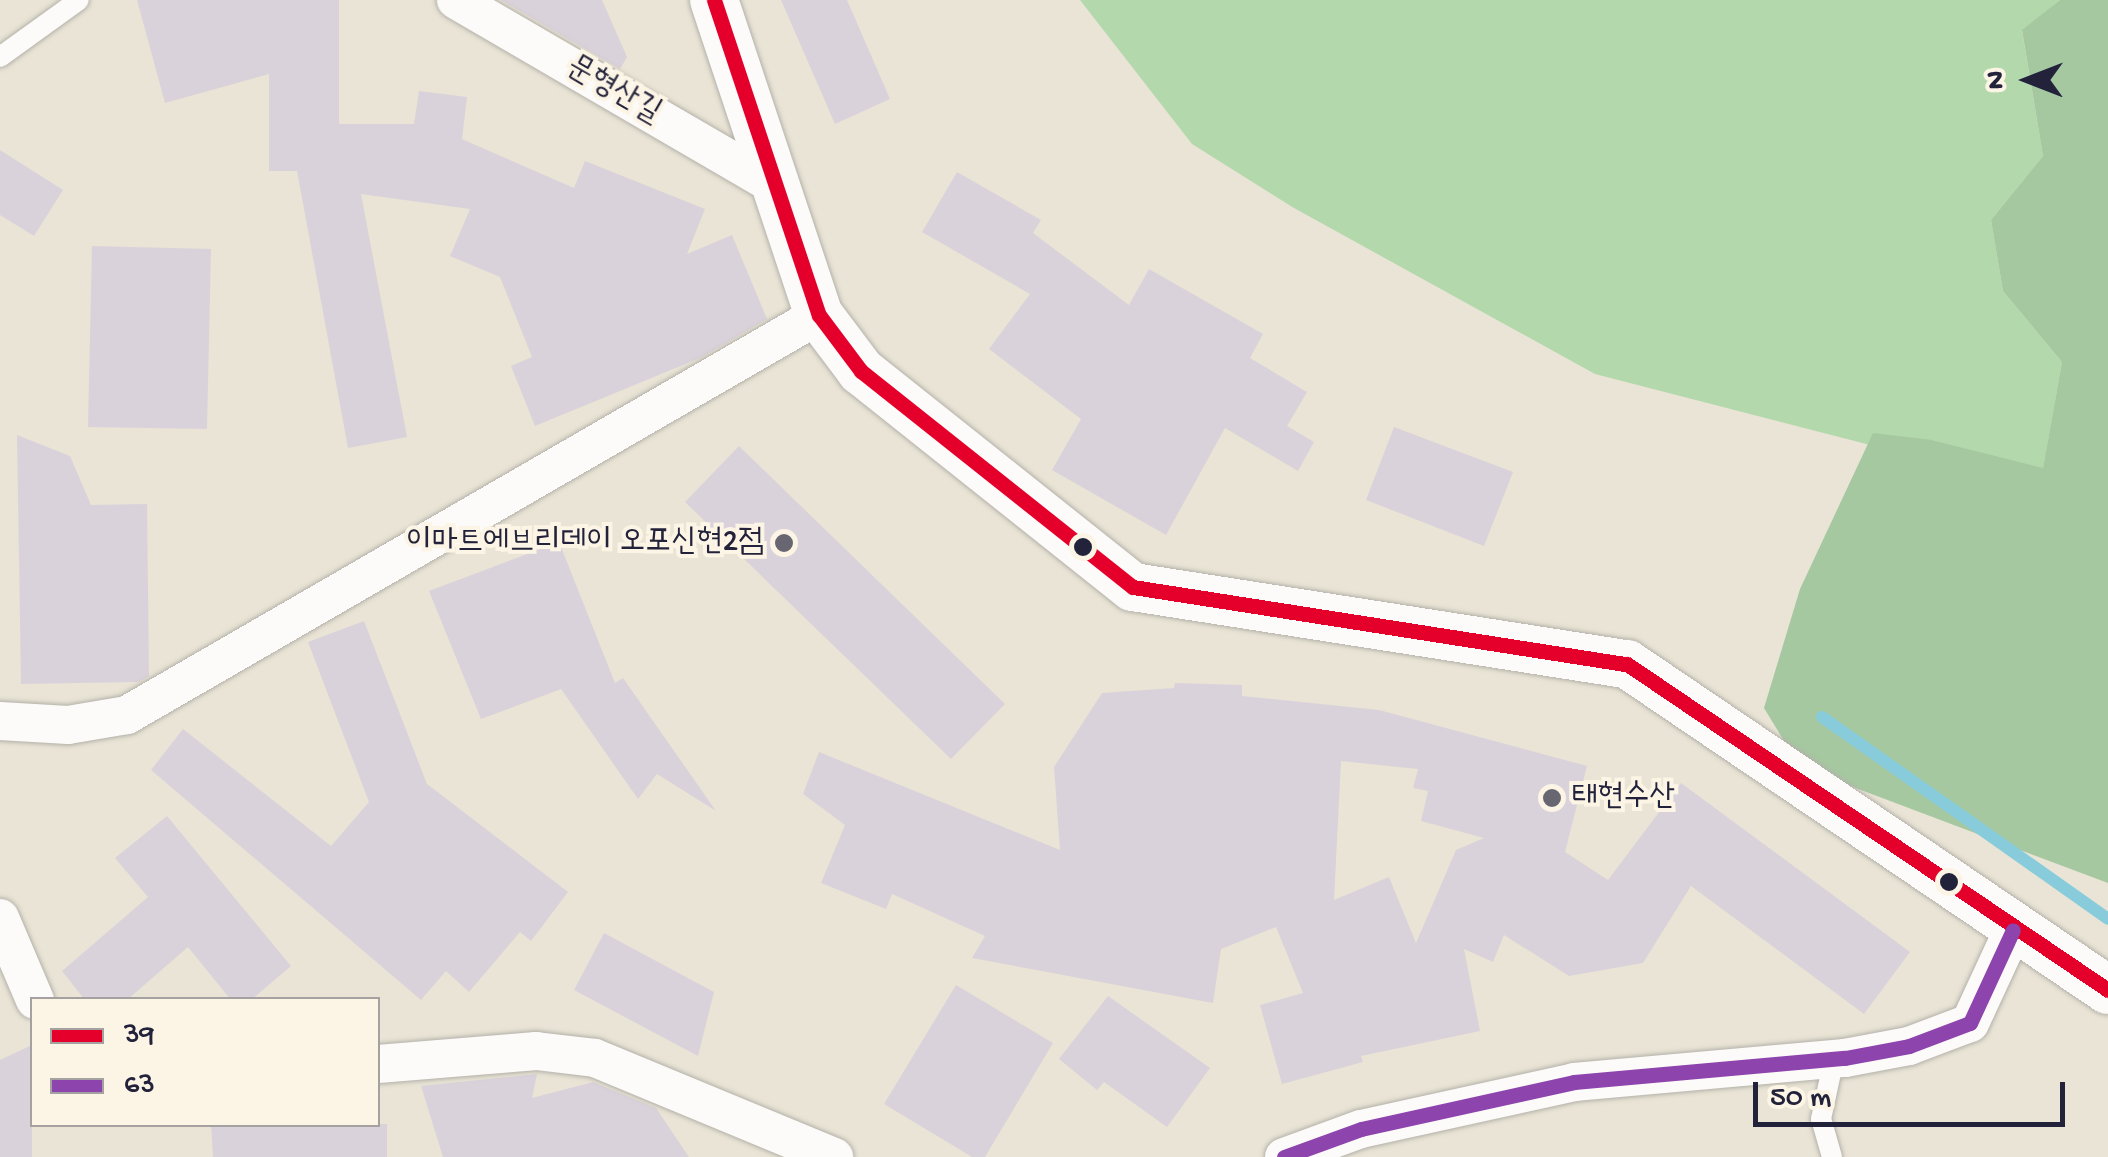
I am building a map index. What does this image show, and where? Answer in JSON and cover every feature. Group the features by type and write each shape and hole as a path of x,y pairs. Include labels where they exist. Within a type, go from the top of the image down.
{"street":[{"name":"문형산길","path":"456,0 770,183"},
{"path":"714,0 770,183 819,315 861,371 1133,587 1627,664 2013,930 2108,990"},
{"path":"0,721 68,725 127,715 819,315"},
{"path":"0,918 33,997"},
{"path":"1284,1157 1361,1129 1574,1082 1834,1059 1909,1046 1970,1022 2013,930"},
{"path":"380,1064 536,1051 594,1058 834,1157"}],"lane":[{"path":"0,58 80,0"},
{"path":"1832,1157 1821,1118 1834,1059"}],"green space":[{"path":"1080,0 2060,0 2022,31 2043,156 1991,220 2003,291 2062,362 2043,469 1932,440 1878,447 1595,374 1294,208 1192,144"},
{"path":"2060,0 2108,0 2108,883 1800,767 1764,708 1800,589 1873,433 1932,440 2043,468 2062,362 2003,291 1991,220 2043,156 2022,30"}],"building":[{"path":"137,0 339,0 339,124 414,124 419,91 467,97 462,139 574,188 585,161 705,209 687,254 732,235 767,319 700,358 535,426 511,366 532,357 500,277 450,256 470,209 361,194 407,437 348,448 297,171 269,171 269,74 165,103"},
{"path":"501,0 602,0 627,57 620,69"},
{"path":"781,0 847,0 890,99 835,124"},
{"path":"0,150 63,190 34,236 0,215"},
{"path":"957,172 1041,220 1033,233 1129,305 1149,269 1263,334 1250,358 1307,392 1287,426 1314,442 1298,471 1225,428 1166,535 1052,470 1081,419 989,349 1030,294 922,232"},
{"path":"92,246 211,249 207,429 88,427"},
{"path":"1394,427 1513,472 1484,546 1366,500"},
{"path":"17,435 70,456 91,505 147,504 149,676 139,682 21,684"},
{"path":"739,446 1005,704 951,759 685,502"},
{"path":"559,542 615,683 623,678 716,811 657,774 638,799 561,689 481,719 429,591"},
{"path":"364,621 427,784 568,892 531,941 520,932 469,992 446,971 421,1000 151,770 183,729 331,846 369,802 308,642"},
{"path":"1175,683 1242,685 1242,696 1379,710 1587,766 1565,852 1608,880 1681,783 1910,952 1864,1014 1691,886 1643,963 1569,976 1504,935 1493,962 1464,949 1480,1031 1361,1056 1363,1062 1282,1084 1260,1005 1303,993 1276,927 1221,949 1213,1003 972,958 985,936 892,894 886,909 821,883 845,825 803,794 819,752 1060,850 1054,767 1102,693 1174,688","holes":["1341,761 1418,769 1413,788 1428,791 1421,821 1484,838 1456,850 1416,943 1389,877 1334,900"]},
{"path":"167,816 291,966 255,997 229,997 188,947 130,997 83,997 62,971 148,897 115,858"},
{"path":"604,933 714,992 698,1056 574,990"},
{"path":"956,985 1053,1043 985,1157 972,1157 884,1104"},
{"path":"1108,996 1210,1068 1167,1127 1104,1082 1097,1090 1059,1059"},
{"path":"30,1046 32,1157 0,1157 0,1060"},
{"path":"537,1074 532,1098 593,1082 656,1108 689,1157 443,1157 421,1086"},
{"path":"387,1124 387,1157 213,1157 211,1127"}],"waterway":[{"path":"1822,717 2108,919"}],"transit line":[{"name":"39","path":"714,0 819,315 861,371 1133,587 1627,664 2108,990"},
{"name":"63","path":"1284,1157 1361,1129 1574,1082 1845,1058 1909,1046 1970,1023 2013,930"}],"place":[{"name":"이마트에브리데이 오포신현2점","path":"784,543"},
{"name":"태현수산","path":"1552,798"}]}
